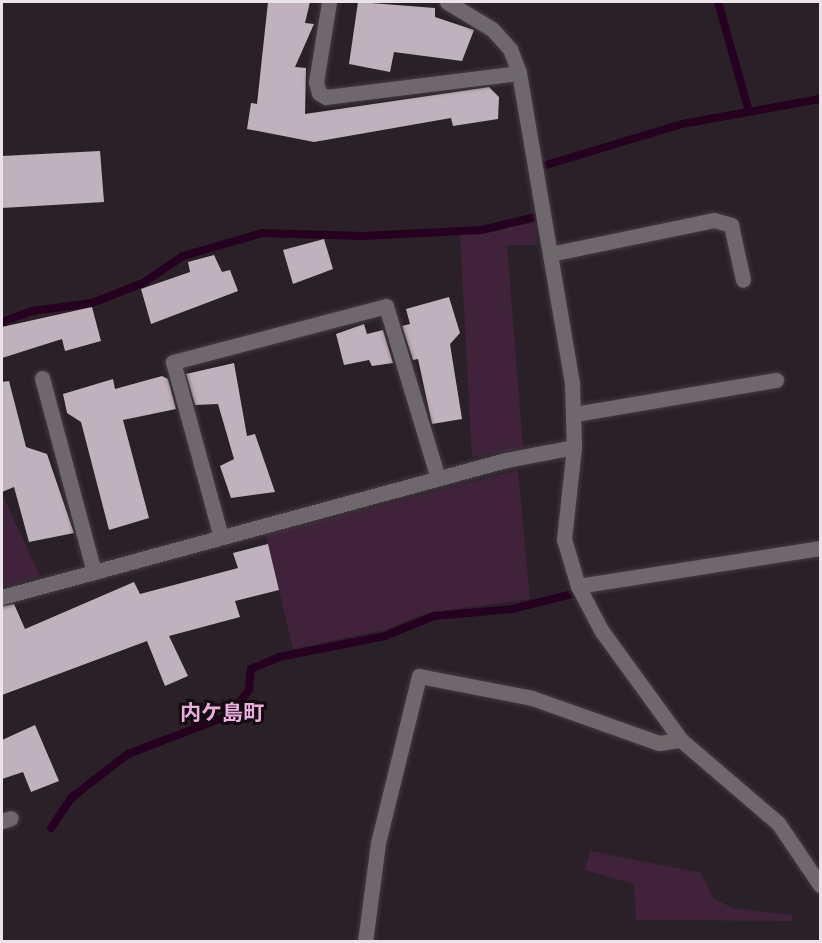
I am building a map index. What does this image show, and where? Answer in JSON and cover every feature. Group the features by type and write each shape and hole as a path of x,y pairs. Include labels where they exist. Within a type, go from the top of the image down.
{"street":[{"path":"328,2 316,82 326,97 519,73"},
{"path":"447,2 492,29 510,49 519,73 575,414 574,447 564,539 579,586 601,630 681,741 778,823 816,871 820,885"},
{"path":"550,254 714,220 731,225 743,280"},
{"path":"221,537 173,362 386,306 438,478"},
{"path":"42,378 94,572"},
{"path":"575,414 777,380"},
{"path":"2,597 438,478 574,447"},
{"path":"579,586 820,548"},
{"path":"365,942 378,843 419,676 532,698 659,743 681,741"}],"shaded area":[{"path":"534,223 537,245 507,245 523,448 472,457 460,234"},
{"path":"518,470 530,599 428,613 384,630 293,649 266,535"},
{"path":"2,494 40,576 2,587"},
{"path":"590,851 701,873 714,899 733,908 792,915 793,921 636,920 634,884 585,870"}],"building":[{"path":"268,2 310,2 305,23 314,24 295,67 306,68 305,114 489,87 499,97 498,119 453,126 451,118 314,142 247,129 251,103 257,104"},
{"path":"358,2 435,8 435,17 474,30 462,61 394,52 390,72 349,64"},
{"path":"100,151 104,202 2,208 2,156"},
{"path":"324,239 333,269 293,284 283,250"},
{"path":"214,255 222,272 230,270 238,291 151,324 141,289 190,272 188,262"},
{"path":"449,297 460,333 450,344 462,419 432,424 418,359 413,360 402,326 410,324 406,309"},
{"path":"92,307 101,341 65,351 62,339 2,358 2,327"},
{"path":"364,324 367,334 383,330 393,363 372,366 369,360 344,365 336,334"},
{"path":"234,363 247,436 255,434 275,492 231,498 220,466 234,459 218,404 195,405 186,374"},
{"path":"162,376 168,379 176,409 123,420 149,518 109,530 81,422 67,413 63,394 113,379 115,389"},
{"path":"9,381 26,447 47,454 74,533 29,542 14,487 2,492 2,382"},
{"path":"268,544 279,590 235,601 240,617 169,636 188,676 165,686 147,641 2,695 2,606 14,604 25,629 134,582 140,594 238,568 233,553"},
{"path":"35,725 59,781 31,792 23,772 2,779 2,740"}],"waterway":[{"path":"718,2 748,108"},
{"path":"546,165 682,124 820,99"},
{"path":"2,322 32,311 92,303 143,283 183,256 262,233 363,236 482,230 535,217"},
{"path":"51,828 71,798 128,754 230,715 249,690 251,669 279,657 385,636 434,616 512,609 573,594"}],"district":[{"name":"内ケ島町","path":"222,713"}]}
